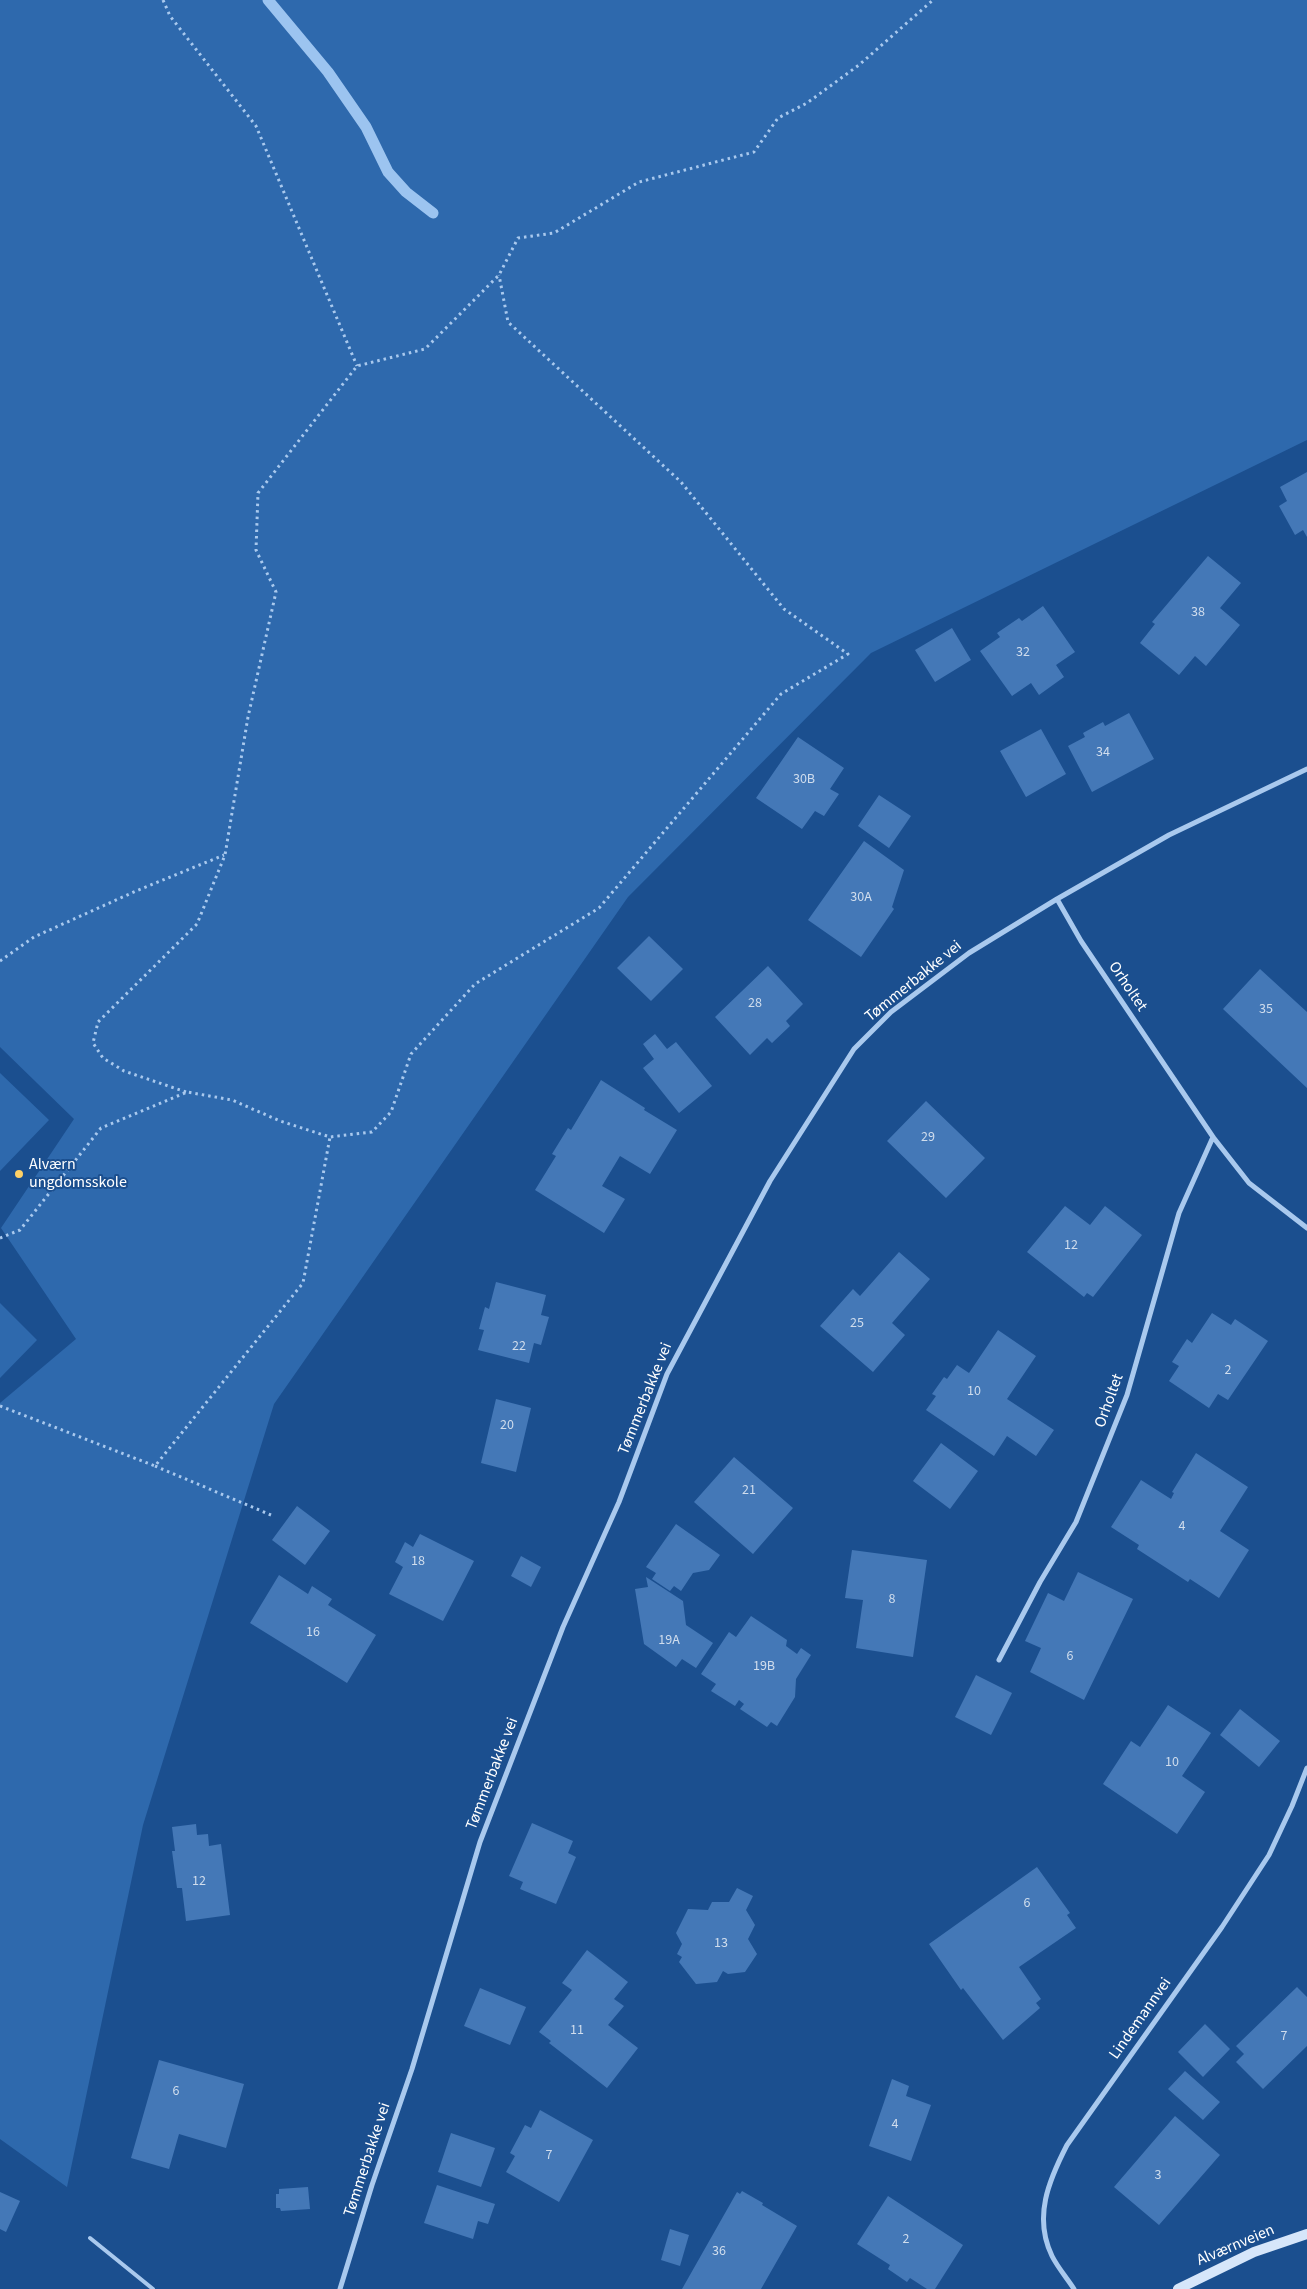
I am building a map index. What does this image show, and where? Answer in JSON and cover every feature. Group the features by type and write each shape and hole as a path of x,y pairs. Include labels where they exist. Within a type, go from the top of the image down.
{"main road":[{"name":"Alværnveien","path":"1178,2289 1236,2259 1307,2234"}],"street":[{"name":"Tømmerbakke vei","path":"340,2289 372,2185 412,2069 480,1842 563,1626 619,1502 667,1374 770,1181 854,1049 891,1012 970,953 1057,899 1169,835 1307,769"},
{"name":"Orholtet","path":"1057,899 1081,941 1213,1137 1249,1183 1307,1228"},
{"name":"Orholtet","path":"999,1660 1040,1582 1076,1522 1127,1395 1179,1213 1213,1137"},
{"name":"Lindemannvei","path":"1074,2289 1052,2257 1045,2238 1044,2200 1050,2178 1067,2145 1222,1927 1269,1855 1307,1768"}],"lane":[{"path":"90,2238 153,2289"}],"path":[{"path":"163,0 170,16 256,126 357,366"},
{"path":"499,275 508,322 680,482 784,609 848,654 781,694 600,908 475,984 411,1054 392,1112 372,1132 330,1137 280,1121 232,1100 187,1092 124,1071 103,1058 93,1042 98,1022 197,924 225,855 248,717 276,592 256,550 258,493 357,366 425,349 499,275 518,238 554,233 639,182 754,152 778,118 807,103 859,65 933,0"},
{"path":"0,961 34,937 136,891 225,855"},
{"path":"0,1238 20,1230 101,1128 187,1092"},
{"path":"155,1466 303,1283 330,1137"},
{"path":"0,1406 155,1466 271,1515"}],"shaded area":[{"path":"0,0 1307,0 1307,440 871,653 628,897 274,1404 143,1825 67,2187 0,2139 0,1403 76,1339 1,1228 74,1119 0,1047"},
{"path":"0,1073 49,1120 0,1171"},
{"path":"0,1303 37,1340 0,1378"}],"building":[{"path":"1307,472 1307,537 1303,530 1295,535 1279,506 1287,501 1280,487"},
{"path":"1208,556 1241,583 1220,608 1240,625 1206,666 1195,656 1179,675 1140,643 1155,624 1152,622"},
{"path":"1043,606 1075,652 1056,665 1064,677 1039,695 1031,683 1012,696 980,651 1000,637 997,633 1019,618 1022,621"},
{"path":"952,628 971,660 935,682 915,650"},
{"path":"1129,713 1154,759 1092,792 1068,746 1085,737 1083,733 1103,722 1105,726"},
{"path":"1041,729 1066,774 1026,797 1000,751"},
{"path":"798,737 844,768 830,789 839,794 824,816 815,811 802,829 756,798"},
{"path":"879,795 911,816 889,848 858,826"},
{"path":"864,841 904,870 892,907 894,909 861,957 808,920"},
{"path":"649,936 683,969 651,1001 617,968"},
{"path":"768,966 803,1004 786,1021 790,1026 772,1043 767,1038 750,1055 715,1017"},
{"path":"1260,969 1307,1012 1307,1088 1223,1009"},
{"path":"655,1034 667,1049 676,1042 712,1086 679,1113 643,1068 654,1059 643,1044"},
{"path":"601,1080 677,1130 650,1174 620,1156 602,1186 625,1199 604,1233 535,1190 556,1156 552,1154 568,1128 571,1130"},
{"path":"926,1101 985,1158 946,1198 887,1141"},
{"path":"1065,1206 1090,1225 1105,1206 1142,1235 1093,1297 1087,1293 1084,1297 1027,1252"},
{"path":"899,1252 930,1279 892,1323 905,1335 873,1372 820,1326 853,1289 860,1296"},
{"path":"496,1282 546,1295 541,1315 549,1317 541,1345 534,1343 529,1363 478,1350 484,1330 479,1329 485,1307 489,1309"},
{"path":"1212,1313 1231,1325 1235,1319 1268,1341 1228,1400 1218,1394 1209,1408 1169,1381 1179,1366 1172,1362 1187,1339 1192,1343"},
{"path":"998,1330 1036,1356 1007,1399 1054,1430 1036,1456 1007,1436 994,1456 926,1410 936,1396 932,1394 944,1377 947,1379 957,1365 969,1373"},
{"path":"496,1399 531,1408 516,1472 481,1463"},
{"path":"941,1443 978,1471 950,1509 913,1481"},
{"path":"1196,1453 1248,1487 1220,1531 1249,1550 1219,1598 1190,1579 1188,1582 1137,1549 1139,1545 1111,1527 1141,1480 1171,1499 1174,1493 1172,1492"},
{"path":"734,1457 793,1508 753,1554 694,1502"},
{"path":"297,1506 330,1531 305,1565 272,1540"},
{"path":"676,1524 720,1555 709,1570 693,1573 681,1591 674,1586 670,1591 652,1579 656,1573 646,1567"},
{"path":"420,1534 474,1561 443,1621 389,1594 403,1567 395,1562 405,1542 413,1547"},
{"path":"852,1550 927,1560 913,1657 856,1648 863,1600 845,1598"},
{"path":"521,1556 541,1567 531,1587 511,1576"},
{"path":"1078,1572 1133,1599 1084,1700 1030,1672 1041,1648 1025,1641 1048,1593 1064,1601"},
{"path":"279,1575 308,1594 312,1586 332,1599 328,1605 376,1635 347,1683 250,1623"},
{"path":"646,1577 683,1601 686,1625 713,1643 696,1668 682,1659 676,1667 644,1644 635,1589 648,1587"},
{"path":"751,1616 787,1640 786,1646 797,1654 801,1648 811,1655 796,1679 795,1697 777,1726 771,1722 767,1727 740,1709 744,1704 739,1700 735,1706 711,1691 716,1684 701,1674 729,1632 736,1637"},
{"path":"976,1675 1012,1693 991,1735 955,1717"},
{"path":"1168,1705 1211,1733 1182,1776 1205,1792 1177,1834 1103,1784 1131,1741 1140,1747"},
{"path":"1240,1709 1280,1741 1259,1767 1220,1735"},
{"path":"532,1823 573,1841 568,1853 576,1857 556,1904 520,1889 523,1882 509,1876"},
{"path":"196,1824 197,1835 208,1834 209,1846 221,1844 230,1915 186,1921 182,1888 177,1888 172,1851 175,1851 172,1827"},
{"path":"1037,1867 1070,1913 1067,1915 1076,1928 1019,1967 1041,1999 1036,2003 1040,2008 1003,2040 963,1988 961,1990 929,1944"},
{"path":"737,1888 753,1896 746,1910 755,1925 748,1939 757,1954 745,1972 728,1974 723,1971 717,1982 696,1984 679,1962 682,1957 677,1954 682,1944 676,1933 688,1909 708,1910 712,1902 729,1902"},
{"path":"587,1950 628,1982 614,1999 624,2006 608,2025 638,2048 607,2088 549,2043 551,2041 539,2032 572,1990 562,1983"},
{"path":"1297,1987 1307,1997 1307,2046 1263,2089 1236,2062 1244,2054 1236,2046"},
{"path":"480,1988 526,2007 510,2045 464,2026"},
{"path":"1205,2024 1230,2049 1203,2077 1178,2052"},
{"path":"159,2060 244,2084 226,2148 179,2134 169,2169 131,2158"},
{"path":"1185,2071 1220,2102 1203,2120 1168,2089"},
{"path":"892,2079 909,2086 906,2096 931,2105 911,2161 869,2146"},
{"path":"540,2110 593,2140 559,2202 506,2172 515,2156 510,2153 525,2125 531,2128"},
{"path":"1175,2116 1220,2155 1159,2225 1114,2187"},
{"path":"451,2133 495,2148 481,2187 438,2172"},
{"path":"437,2185 495,2204 488,2224 478,2221 473,2239 424,2223"},
{"path":"308,2187 310,2209 281,2211 280,2208 276,2208 276,2194 279,2194 279,2189"},
{"path":"742,2191 797,2226 761,2289 682,2289 737,2192 740,2194"},
{"path":"0,2192 20,2201 6,2232 0,2229"},
{"path":"888,2196 963,2245 935,2289 927,2289 910,2278 907,2282 888,2269 890,2265 857,2244"},
{"path":"670,2229 689,2235 680,2266 661,2260"}],"waterway":[{"path":"268,0 328,72 366,127 388,172 406,192 433,213"}],"place":[{"name":"Alværn ungdomsskole","path":"19,1174"}]}
